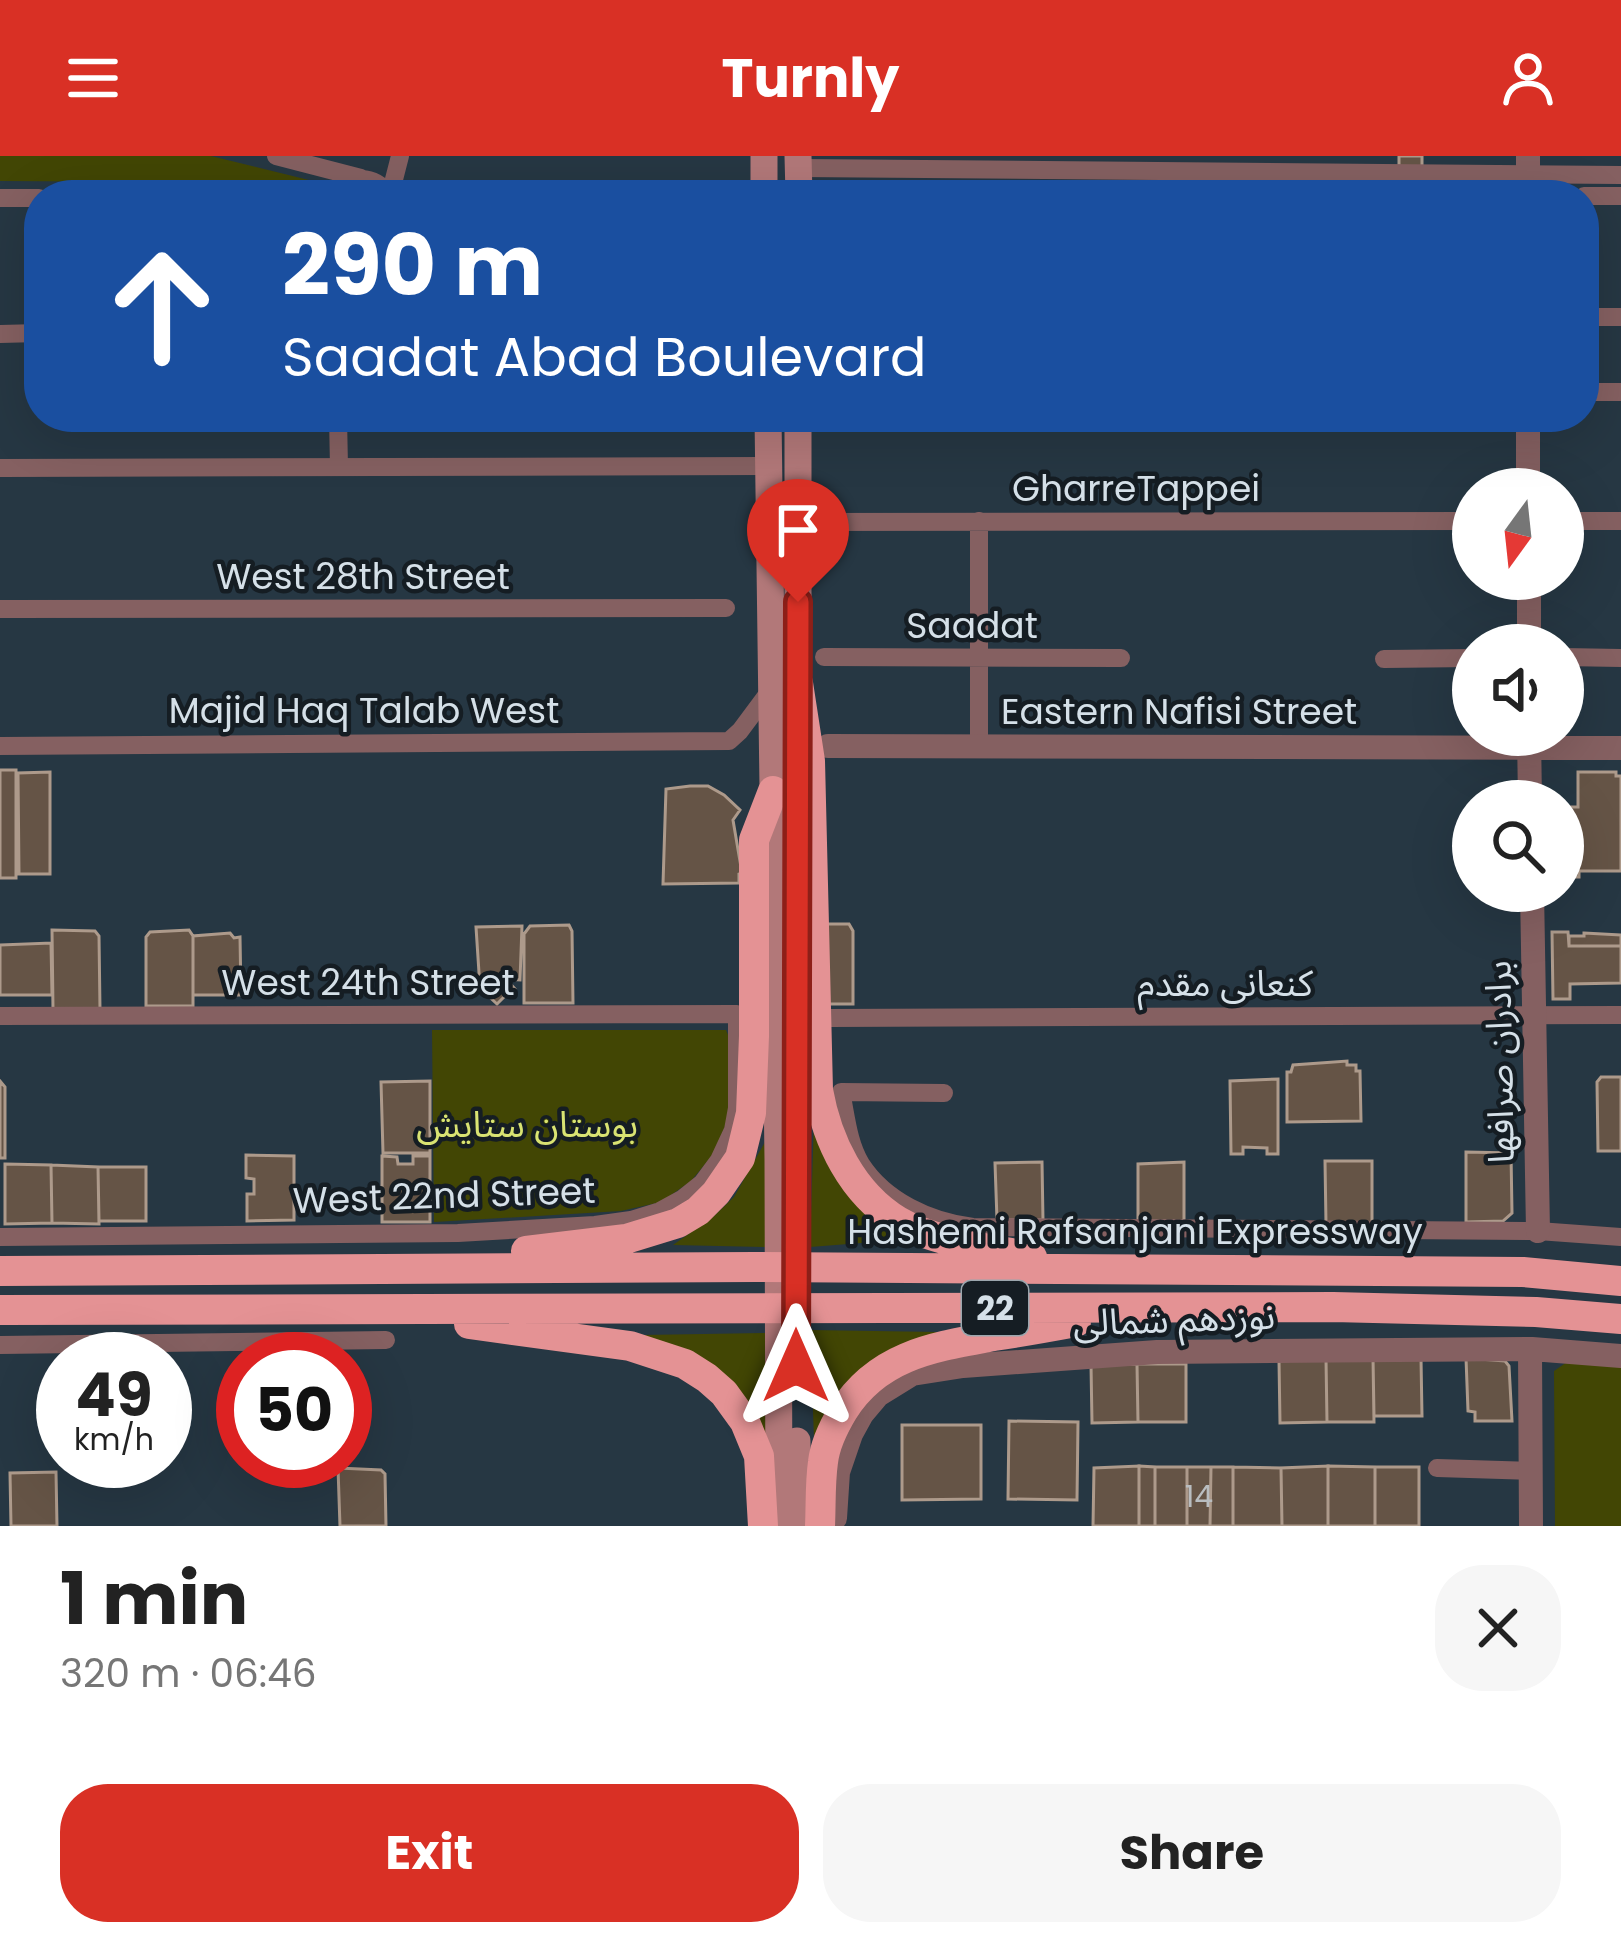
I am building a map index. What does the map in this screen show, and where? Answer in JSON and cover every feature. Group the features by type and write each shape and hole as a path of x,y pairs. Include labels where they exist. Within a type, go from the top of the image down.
{"highway":[{"path":"785,685 810,761 818,1090 838,1151 861,1188 900,1222 949,1239 1109,1271"},
{"path":"416,1268 646,1234 698,1211 730,1175 740,1158 751,1113 754,840 773,791"},
{"name":"Hashemi Rafsanjani Expressway","path":"0,1271 1523,1272 1621,1281"},
{"name":"Hashemi Rafsanjani Expressway","path":"0,1310 1333,1306 1621,1319"},
{"path":"368,1309 630,1346 685,1364 724,1393 745,1422 759,1456 763,1526"},
{"path":"820,1526 828,1443 846,1406 881,1369 935,1346 1149,1309"}],"main road":[{"path":"768,432 785,685 788,1366 779,1526"},
{"path":"788,1159 773,791 798,522 798,432"},
{"path":"788,1366 799,1526"}],"street":[{"path":"276,156 368,180"},
{"path":"1184,171 1184,180"},
{"path":"798,173 1621,175"},
{"path":"356,180 361,178"},
{"path":"338,432 339,467"},
{"path":"1528,432 1528,468"},
{"path":"0,468 768,466"},
{"path":"979,521 979,747"},
{"name":"GharreTappei","path":"798,522 1452,521"},
{"path":"1584,521 1621,521"},
{"name":"West 28th Street","path":"0,610 726,608"},
{"name":"Saadat","path":"824,657 1121,658"},
{"path":"1584,657 1621,658"},
{"path":"1384,659 1452,658"},
{"name":"Majid Haq Talab West","path":"0,746 728,741 785,685"},
{"name":"Eastern Nafisi Street","path":"828,746 1452,742"},
{"name":"Eastern Nafisi Street","path":"1584,745 1621,748"},
{"name":"برادران صرافها","path":"1532,912 1538,1231"},
{"name":"West 24th Street","path":"0,1016 737,1014"},
{"name":"West 22nd Street","path":"0,1237 458,1233 631,1220 682,1199 719,1160 737,1108 737,1014"},
{"name":"کنعانی مقدم","path":"829,1018 1621,1015"},
{"path":"944,1093 841,1091 851,1142 862,1165 902,1202 946,1224 1538,1231 1621,1237"},
{"path":"0,1346 386,1340"},
{"path":"1531,1526 1536,1350"},
{"path":"1536,1350 1545,1526"},
{"name":"نوزدهم شمالی","path":"835,1526 838,1472 850,1434 878,1395 912,1374 1157,1352 1536,1350 1621,1356"},
{"path":"1437,1468 1531,1471"}],"green space":[{"path":"0,156 211,156 309,180 24,180 0,181"},
{"name":"بوستان ستایش","path":"432,1030 726,1030 729,1116 715,1152 691,1181 661,1202 621,1211 434,1222"},
{"path":"814,1118 912,1239 810,1247"},
{"path":"765,1142 766,1247 673,1245 734,1197"},
{"path":"810,1330 938,1332 814,1439"},
{"path":"765,1333 766,1446 642,1335"},
{"path":"1567,1362 1621,1364 1621,1526 1555,1526 1554,1371"}],"building":[{"path":"1399,156 1422,156 1422,169 1399,169"},
{"path":"0,770 16,770 16,878 0,878"},
{"path":"50,772 50,874 19,874 18,773"},
{"path":"1578,772 1621,776 1621,871 1584,871 1584,780 1578,780"},
{"path":"708,786 740,810 733,820 742,873 739,883 663,884 666,789"},
{"path":"821,924 849,924 853,931 853,1004 820,1004"},
{"path":"569,925 573,1003 524,1003 524,934 530,926"},
{"path":"522,926 520,980 506,979 515,989 514,996 505,996 497,1004 480,988 476,927"},
{"path":"52,930 95,931 99,936 100,1009 53,1009"},
{"path":"189,930 193,936 193,1006 146,1006 146,937 150,932"},
{"path":"1552,932 1568,932 1569,946 1621,946 1621,983 1570,984 1570,999 1553,999"},
{"path":"230,933 240,937 241,995 193,995 193,936"},
{"path":"1621,935 1621,946 1569,946 1569,936"},
{"path":"51,943 52,995 0,995 0,945"},
{"path":"1347,1061 1360,1071 1361,1121 1287,1122 1287,1072 1293,1065"},
{"path":"1601,1077 1621,1077 1621,1151 1598,1151 1597,1082"},
{"path":"1278,1079 1278,1154 1267,1154 1267,1148 1243,1147 1243,1154 1231,1154 1230,1081"},
{"path":"0,1081 5,1087 5,1158 0,1158"},
{"path":"430,1081 430,1153 383,1153 381,1082"},
{"path":"1466,1152 1511,1153 1512,1213 1503,1221 1466,1222"},
{"path":"246,1155 294,1156 294,1220 247,1221 247,1194 254,1194 254,1179 246,1178"},
{"path":"382,1156 397,1157 398,1164 413,1164 413,1156 430,1156 430,1222 382,1222"},
{"path":"1325,1161 1372,1161 1372,1226 1326,1224"},
{"path":"1042,1162 1043,1220 997,1220 995,1163"},
{"path":"1184,1162 1184,1221 1138,1221 1138,1164"},
{"path":"5,1164 51,1165 52,1223 5,1224"},
{"path":"51,1165 98,1167 99,1224 52,1223"},
{"path":"98,1167 146,1167 146,1221 99,1221"},
{"path":"1373,1358 1374,1422 1327,1422 1326,1359"},
{"path":"1373,1358 1421,1359 1422,1416 1374,1416"},
{"path":"1466,1358 1505,1361 1509,1366 1512,1421 1475,1421 1475,1412 1468,1411"},
{"path":"1326,1359 1327,1422 1280,1423 1279,1361"},
{"path":"1137,1364 1138,1422 1092,1423 1091,1365"},
{"path":"1137,1364 1186,1364 1186,1422 1138,1422"},
{"path":"1009,1421 1078,1422 1077,1500 1008,1499"},
{"path":"902,1425 981,1425 981,1499 902,1500"},
{"path":"1139,1466 1155,1467 1155,1526 1139,1526"},
{"path":"1139,1466 1139,1526 1093,1526 1094,1468"},
{"path":"1328,1466 1375,1467 1375,1526 1328,1526"},
{"path":"1328,1466 1328,1526 1282,1526 1281,1468"},
{"path":"1155,1467 1187,1467 1187,1526 1155,1526"},
{"path":"1187,1467 1211,1467 1210,1526 1187,1526"},
{"path":"1211,1467 1233,1467 1233,1526 1210,1526"},
{"path":"1233,1467 1281,1468 1282,1526 1233,1526"},
{"path":"1375,1467 1419,1467 1419,1526 1375,1526"},
{"path":"372,1470 381,1470 385,1474 386,1526 340,1526 339,1488 372,1488"},
{"path":"36,1472 36,1488 56,1488 57,1526 11,1526 10,1473"}],"route":[{"path":"796,1366 798,602"}]}
